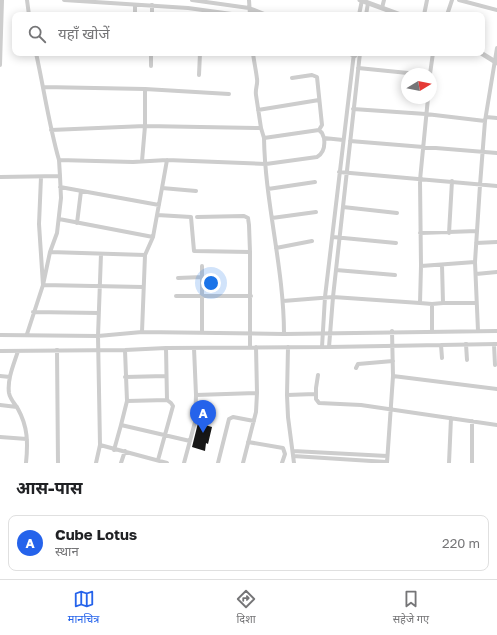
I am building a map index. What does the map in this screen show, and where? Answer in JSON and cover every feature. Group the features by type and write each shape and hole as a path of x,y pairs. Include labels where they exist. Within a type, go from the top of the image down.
{"street":[{"path":"0,65 2,0"},
{"path":"27,0 29,12"},
{"path":"64,0 152,5 221,12"},
{"path":"192,0 249,8 259,12"},
{"path":"249,0 250,12"},
{"path":"359,12 361,0 393,12"},
{"path":"382,8 384,0"},
{"path":"425,12 428,0"},
{"path":"448,12 452,0"},
{"path":"459,0 497,10"},
{"path":"366,12 368,3"},
{"path":"135,5 135,12"},
{"path":"152,5 152,12"},
{"path":"478,331 475,262 482,152 485,119 496,62 497,48"},
{"path":"485,55 496,62"},
{"path":"27,334 43,285 50,252 57,233 59,219 59,160 51,130 44,87 37,56"},
{"path":"151,66 152,56"},
{"path":"199,75 200,56"},
{"path":"253,56 258,80 255,89 264,138 268,189 283,301 284,334"},
{"path":"329,347 358,68 355,56"},
{"path":"322,347 325,298 343,140 355,56"},
{"path":"431,68 433,56"},
{"path":"358,68 401,72"},
{"path":"292,78 315,75 322,125 319,130"},
{"path":"44,87 145,89 229,94"},
{"path":"142,161 145,126 145,89"},
{"path":"258,110 319,100"},
{"path":"420,303 420,180 427,104"},
{"path":"353,109 485,119 497,118"},
{"path":"51,130 145,126 187,128 261,128"},
{"path":"264,138 319,130"},
{"path":"59,160 133,162 167,160 266,164 317,157 323,150 324,144 324,138 319,130"},
{"path":"324,138 343,140"},
{"path":"350,141 497,153"},
{"path":"142,332 145,255 153,237 167,160"},
{"path":"340,172 497,186"},
{"path":"0,177 60,176"},
{"path":"41,177 39,224 43,285"},
{"path":"449,233 452,181"},
{"path":"268,189 315,182"},
{"path":"60,187 159,205"},
{"path":"162,188 196,191"},
{"path":"77,223 81,191"},
{"path":"343,207 397,213"},
{"path":"272,218 316,212"},
{"path":"157,215 191,218 194,250 250,252"},
{"path":"197,217 244,216 248,218 250,225 250,347"},
{"path":"59,219 153,237"},
{"path":"420,233 477,232"},
{"path":"333,237 396,243"},
{"path":"276,248 312,242"},
{"path":"476,242 497,242"},
{"path":"50,252 145,255"},
{"path":"96,463 100,445 98,336 100,254"},
{"path":"420,266 475,262"},
{"path":"442,264 443,303"},
{"path":"202,266 202,333"},
{"path":"336,270 396,275"},
{"path":"476,274 497,272"},
{"path":"178,278 202,278"},
{"path":"43,285 143,287"},
{"path":"176,296 251,296"},
{"path":"283,301 333,297 432,304 476,303"},
{"path":"432,304 432,332"},
{"path":"33,312 99,313"},
{"path":"293,456 387,463 393,376 392,331"},
{"path":"0,335 27,334 98,336 142,332 330,334 392,331 497,331"},
{"path":"441,344 442,358"},
{"path":"466,344 467,360"},
{"path":"0,351 496,344 495,365"},
{"path":"243,463 254,421 257,393 256,347"},
{"path":"288,347 288,417 294,463"},
{"path":"166,348 166,400"},
{"path":"184,463 195,422 196,395 194,348"},
{"path":"56,350 58,463"},
{"path":"114,450 127,401 125,350"},
{"path":"18,351 10,377 9,396 17,407 25,426 27,439 26,463"},
{"path":"356,368 358,364 392,361"},
{"path":"318,375 315,394 319,403 361,405 497,425"},
{"path":"0,376 10,377"},
{"path":"125,377 166,376"},
{"path":"393,376 497,389"},
{"path":"196,395 257,393"},
{"path":"287,395 315,394"},
{"path":"127,401 166,400 173,406 156,461"},
{"path":"0,405 17,407"},
{"path":"218,463 229,418 233,417 254,421"},
{"path":"449,463 451,418"},
{"path":"472,421 472,463"},
{"path":"120,425 190,441"},
{"path":"0,437 27,439"},
{"path":"248,442 283,448 284,454 282,463"},
{"path":"100,445 167,463"},
{"path":"121,463 124,451"},
{"path":"293,451 387,456"},
{"path":"364,454 364,461"}],"building":[{"path":"198,423 212,427 208,444 206,443 205,451 192,447"}],"place":[{"name":"Cube Lotus","path":"203,433"}]}
